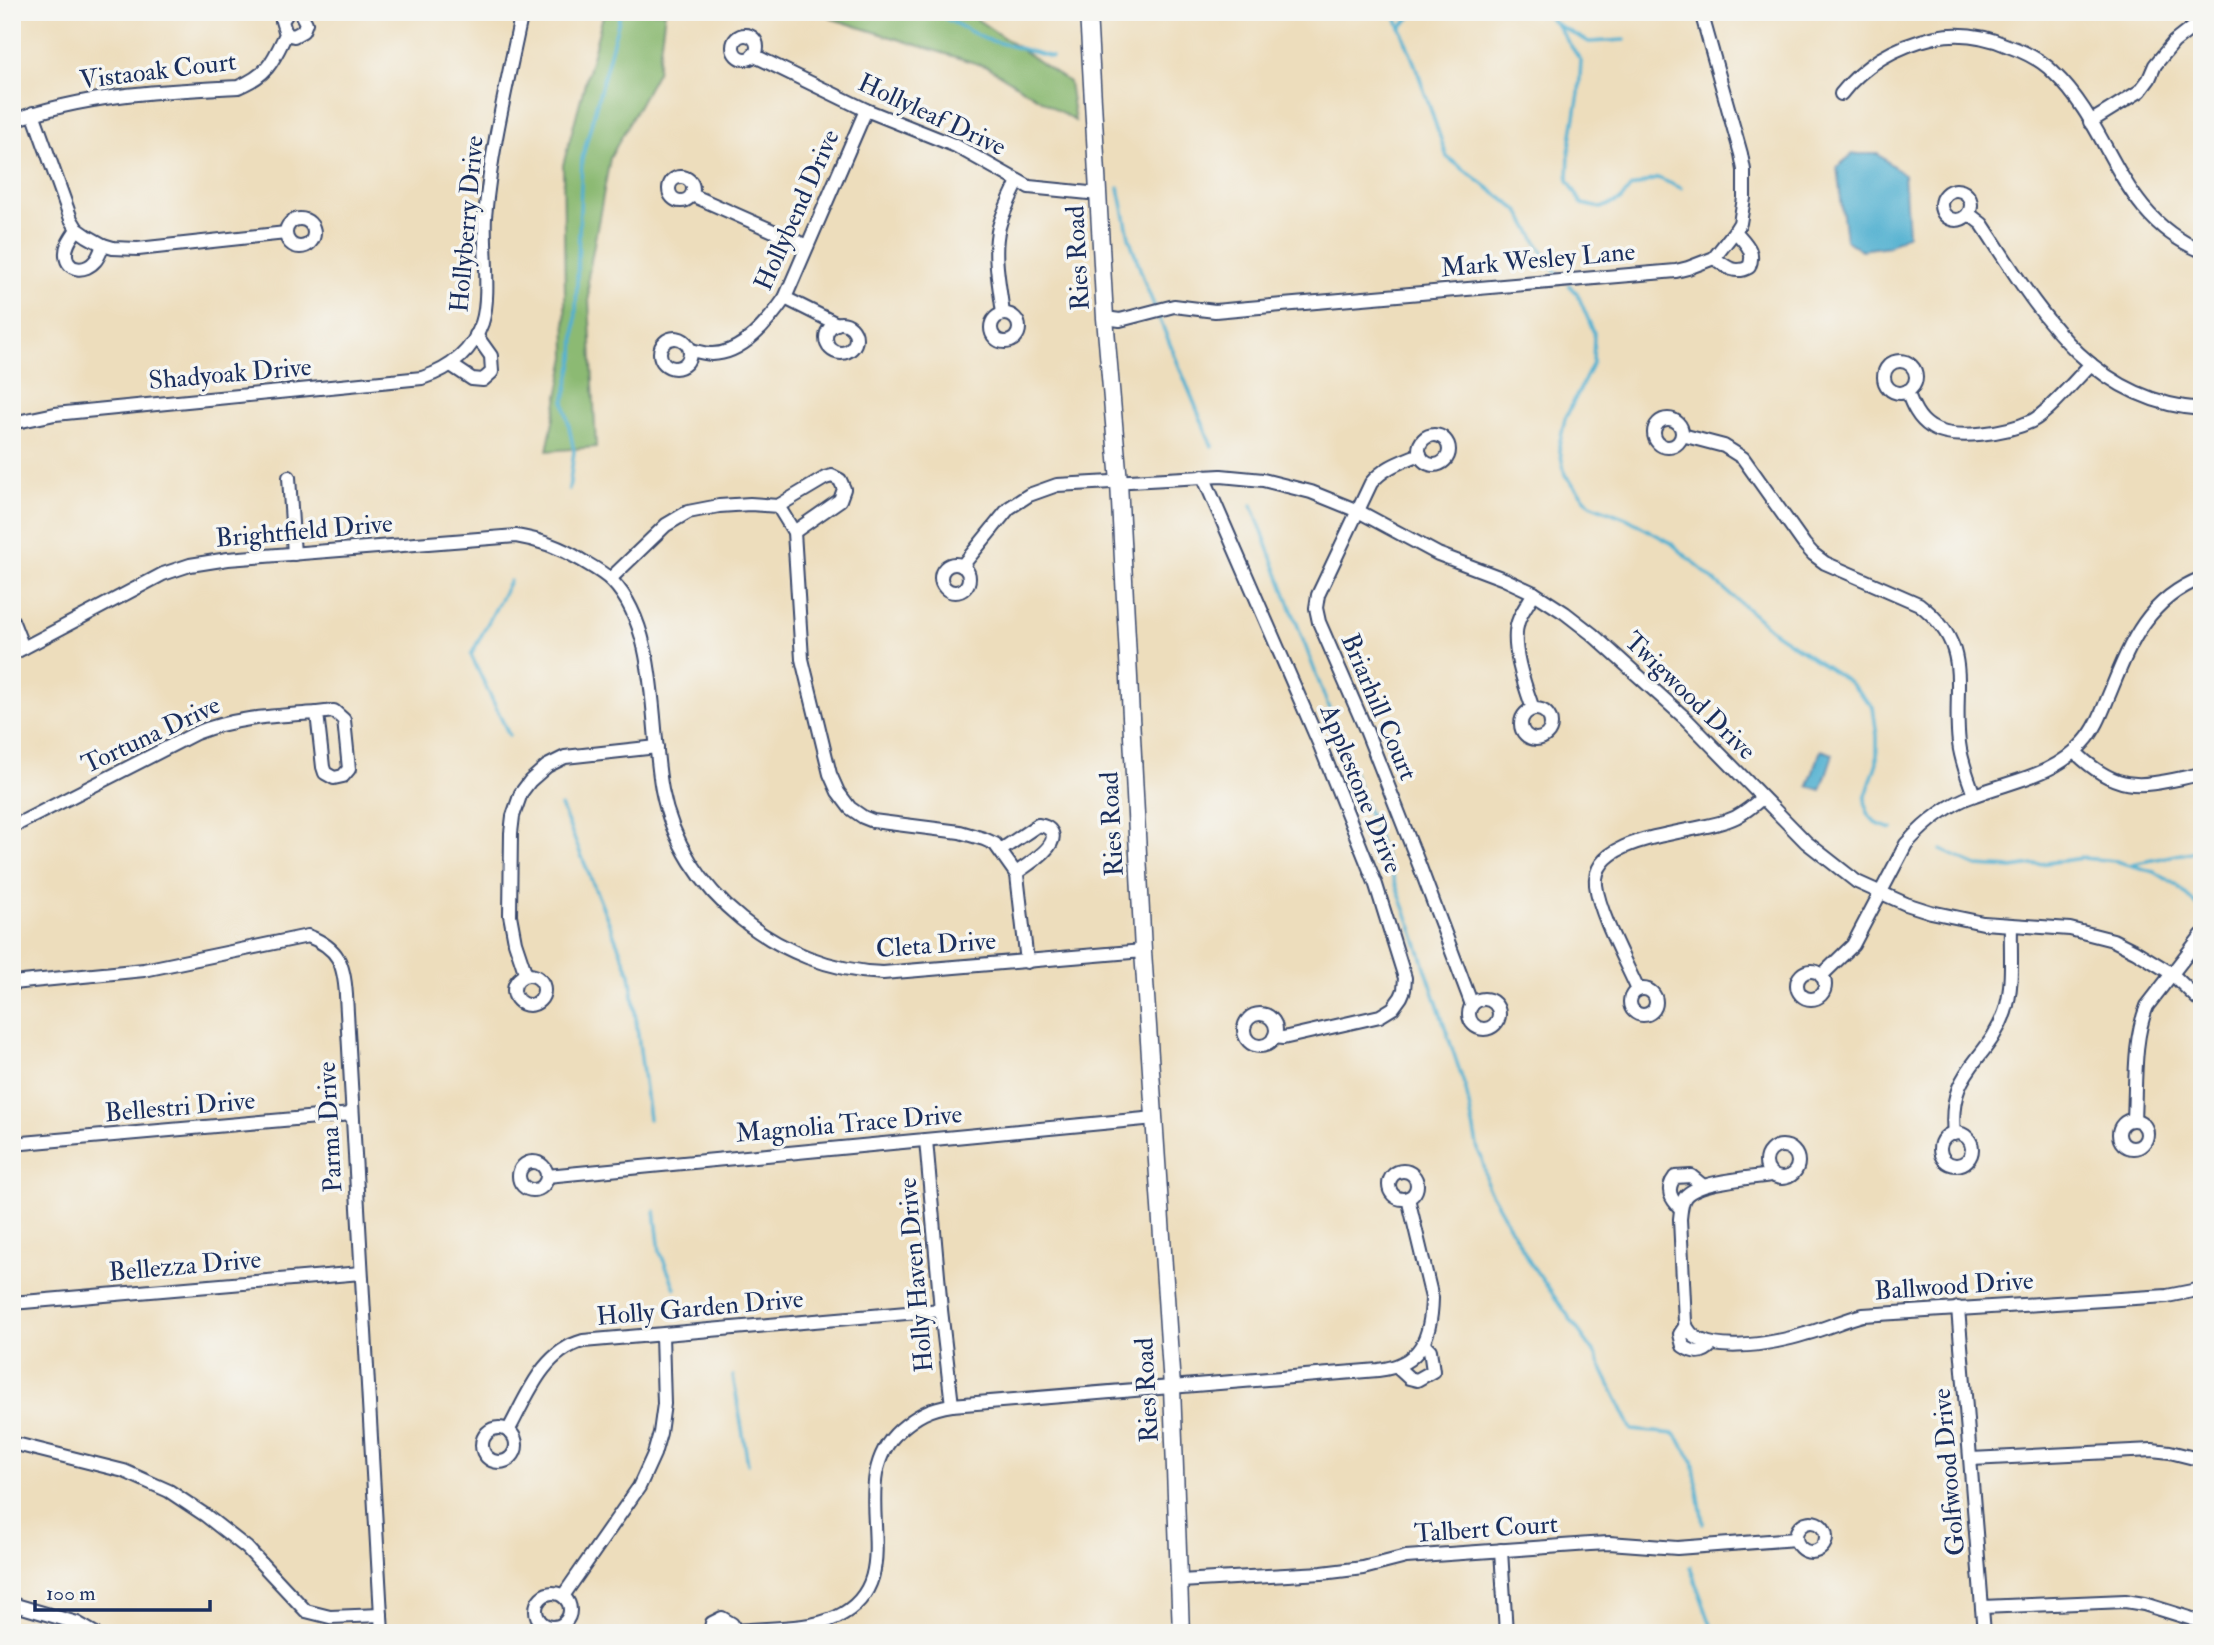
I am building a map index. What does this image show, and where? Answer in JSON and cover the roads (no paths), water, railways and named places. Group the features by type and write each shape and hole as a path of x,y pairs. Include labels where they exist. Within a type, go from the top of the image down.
{"street":[{"name":"Vistaoak Court","path":"12,121 33,113 116,95 238,87 262,75 272,63 286,34 282,21 289,12"},
{"name":"Vistaoak Court","path":"286,34 294,36 303,31 306,23 300,12"},
{"name":"Hollyberry Drive","path":"464,353 476,335 485,310 485,219 522,12"},
{"name":"Ries Road","path":"1088,12 1105,318 1119,482 1143,951 1172,1387 1181,1633"},
{"path":"1701,12 1744,170 1742,210 1735,231 1714,258 1732,270 1744,270 1751,262 1751,250 1735,231"},
{"path":"2091,122 2140,91 2155,65 2174,42 2202,20"},
{"path":"1841,94 1855,76 1879,59 1905,46 1942,36 1966,35 1998,42 2042,62 2067,86 2134,197 2172,235 2202,251"},
{"name":"Hollyleaf Drive","path":"753,55 866,110 956,146 1030,187 1099,194"},
{"name":"Hollybend Drive","path":"690,350 712,354 744,342 763,327 785,298 866,110"},
{"path":"33,113 66,208 77,229 103,246 138,249 286,233"},
{"path":"1003,314 997,236 999,224 1018,182"},
{"path":"692,194 807,246"},
{"path":"1969,214 1982,224 2038,310 2091,364 2115,383 2134,392 2171,405 2202,409"},
{"path":"77,229 66,248 65,257 71,267 79,270 87,268 96,260 103,246"},
{"name":"Mark Wesley Lane","path":"1105,318 1120,320 1174,306 1214,311 1676,271 1714,258"},
{"path":"785,298 837,324"},
{"path":"451,365 477,380 483,380 492,372 491,356 476,335"},
{"name":"Shadyoak Drive","path":"12,423 55,414 415,379 435,374 464,353"},
{"path":"1907,391 1914,410 1932,428 1954,433 1986,433 2033,421 2091,364"},
{"path":"1682,435 1724,446 1743,458 1804,544 1825,564 1906,597 1936,619 1950,640 1959,670 1959,744 1974,795"},
{"name":"Briarhill Court","path":"1420,454 1389,467 1371,483 1318,595 1316,608 1319,622 1386,780 1472,1005"},
{"name":"Twigwood Drive","path":"962,566 1009,508 1029,495 1058,485 1203,476 1282,484 1311,492 1357,511 1437,554 1534,593 1592,634 1685,718 1806,842 1857,881 1880,893 1931,912 1983,923 2070,929 2113,940 2171,973 2202,1003"},
{"name":"Applestone Drive","path":"1203,476 1328,766 1376,885 1405,972 1401,997 1393,1008 1380,1016 1283,1038 1274,1037"},
{"path":"289,477 295,554"},
{"path":"610,579 666,525 688,512 719,506 778,506 825,478 836,478 843,484 840,500 794,532"},
{"path":"778,506 794,532 800,641 805,677 830,774 838,792 850,808 873,821 973,835 995,845 1016,873 1027,962"},
{"name":"Brightfield Drive","path":"17,651 163,574 190,565 228,559 516,536 557,546 610,579"},
{"path":"1821,976 1853,945 1906,844 1916,833 1937,815 1974,795 2044,772 2075,752 2093,731 2131,642 2147,618 2168,597 2202,578"},
{"name":"Cleta Drive","path":"610,579 628,605 646,651 662,792 686,853 706,884 738,918 772,942 824,963 864,972 883,973 1143,951"},
{"path":"1533,709 1519,659 1516,633 1518,621 1534,593"},
{"path":"12,620 17,651"},
{"name":"Tortuna Drive","path":"12,827 213,726 247,718 334,711 338,713 344,720 349,769 339,778 325,773 317,713"},
{"path":"526,975 514,942 510,915 511,833 513,816 521,793 547,766 565,757 657,747"},
{"path":"2075,752 2091,768 2112,781 2123,783 2147,784 2202,774"},
{"path":"1638,990 1599,899 1596,875 1600,864 1609,854 1629,844 1735,818 1762,798"},
{"path":"1000,850 1038,825 1051,831 1050,846 1016,873"},
{"path":"1954,1133 1952,1111 1958,1088 1995,1033 2005,1013 2010,981 2011,925"},
{"path":"2134,1119 2143,1016 2147,1006 2171,973 2202,935"},
{"name":"Parma Drive","path":"12,984 144,970 308,936 322,941 337,956 345,972 382,1633"},
{"name":"Bellestri Drive","path":"12,1140 23,1143 352,1114"},
{"name":"Magnolia Trace Drive","path":"547,1175 1155,1118"},
{"name":"Holly Haven Drive","path":"926,1140 952,1405"},
{"name":"Ballwood Drive","path":"1772,1175 1702,1185 1691,1176 1675,1177 1671,1183 1669,1192 1681,1209 1687,1331 1701,1342 1739,1345 1776,1341 1805,1335 1863,1315 2167,1296 2202,1289"},
{"path":"1681,1209 1686,1196 1702,1185"},
{"path":"710,1633 712,1623 722,1618 729,1621 736,1632 801,1629 836,1617 857,1602 867,1588 877,1560 873,1490 877,1465 896,1434 926,1411 952,1405 1378,1370 1397,1367 1409,1361 1421,1349 1432,1312 1432,1298 1408,1198"},
{"name":"Bellezza Drive","path":"12,1303 361,1273"},
{"name":"Golfwood Drive","path":"1958,1308 1984,1633"},
{"name":"Holly Garden Drive","path":"508,1431 543,1369 572,1344 941,1310"},
{"path":"563,1596 639,1487 654,1454 664,1404 662,1335"},
{"path":"1397,1367 1409,1378 1417,1380 1433,1371 1430,1350 1423,1343"},
{"path":"12,1443 124,1471 169,1491 247,1548 306,1611 330,1617 381,1615"},
{"path":"1971,1459 2152,1450 2202,1460"},
{"name":"Talbert Court","path":"1180,1581 1322,1573 1363,1568 1406,1557 1501,1550 1609,1543 1677,1548 1796,1539"},
{"path":"1501,1550 1506,1633"},
{"path":"1982,1607 2125,1601 2144,1604 2202,1622"},
{"path":"12,1604 77,1623 94,1633"}],"water":[{"path":"1853,154 1878,154 1904,175 1908,234 1889,246 1861,250 1846,240 1837,167"},
{"path":"1821,750 1833,754 1821,790 1808,786"}],"waterway":[{"path":"569,489 574,451 564,402 574,358 582,159 621,12"},
{"path":"933,12 985,39 1052,57"},
{"path":"1394,12 1447,157 1519,211 1550,265 1561,277"},
{"path":"1400,28 1415,12"},
{"path":"1542,12 1556,24 1589,42 1625,40"},
{"path":"1556,24 1581,61 1568,180 1582,204 1601,208 1621,200 1630,188 1658,178 1681,188"},
{"path":"1119,188 1129,237 1146,286 1212,446"},
{"path":"1569,285 1577,293 1594,333 1593,363 1565,419 1559,446 1565,475 1590,504 1628,519 1671,543 1774,632 1848,681 1873,707 1877,762 1865,799 1867,813 1877,824 1892,829"},
{"path":"1252,505 1411,925 1466,1090 1487,1186 1531,1264 1594,1352 1632,1430 1675,1434 1693,1460 1703,1523"},
{"path":"509,735 471,655 510,581"},
{"path":"561,806 630,974 649,1119"},
{"path":"1941,850 1977,866 2012,868 2082,858 2116,861 2155,872 2176,885 2199,907"},
{"path":"2132,864 2202,850"},
{"path":"655,1211 660,1252 675,1288"},
{"path":"733,1376 748,1464"},
{"path":"1690,1567 1714,1633"}]}
